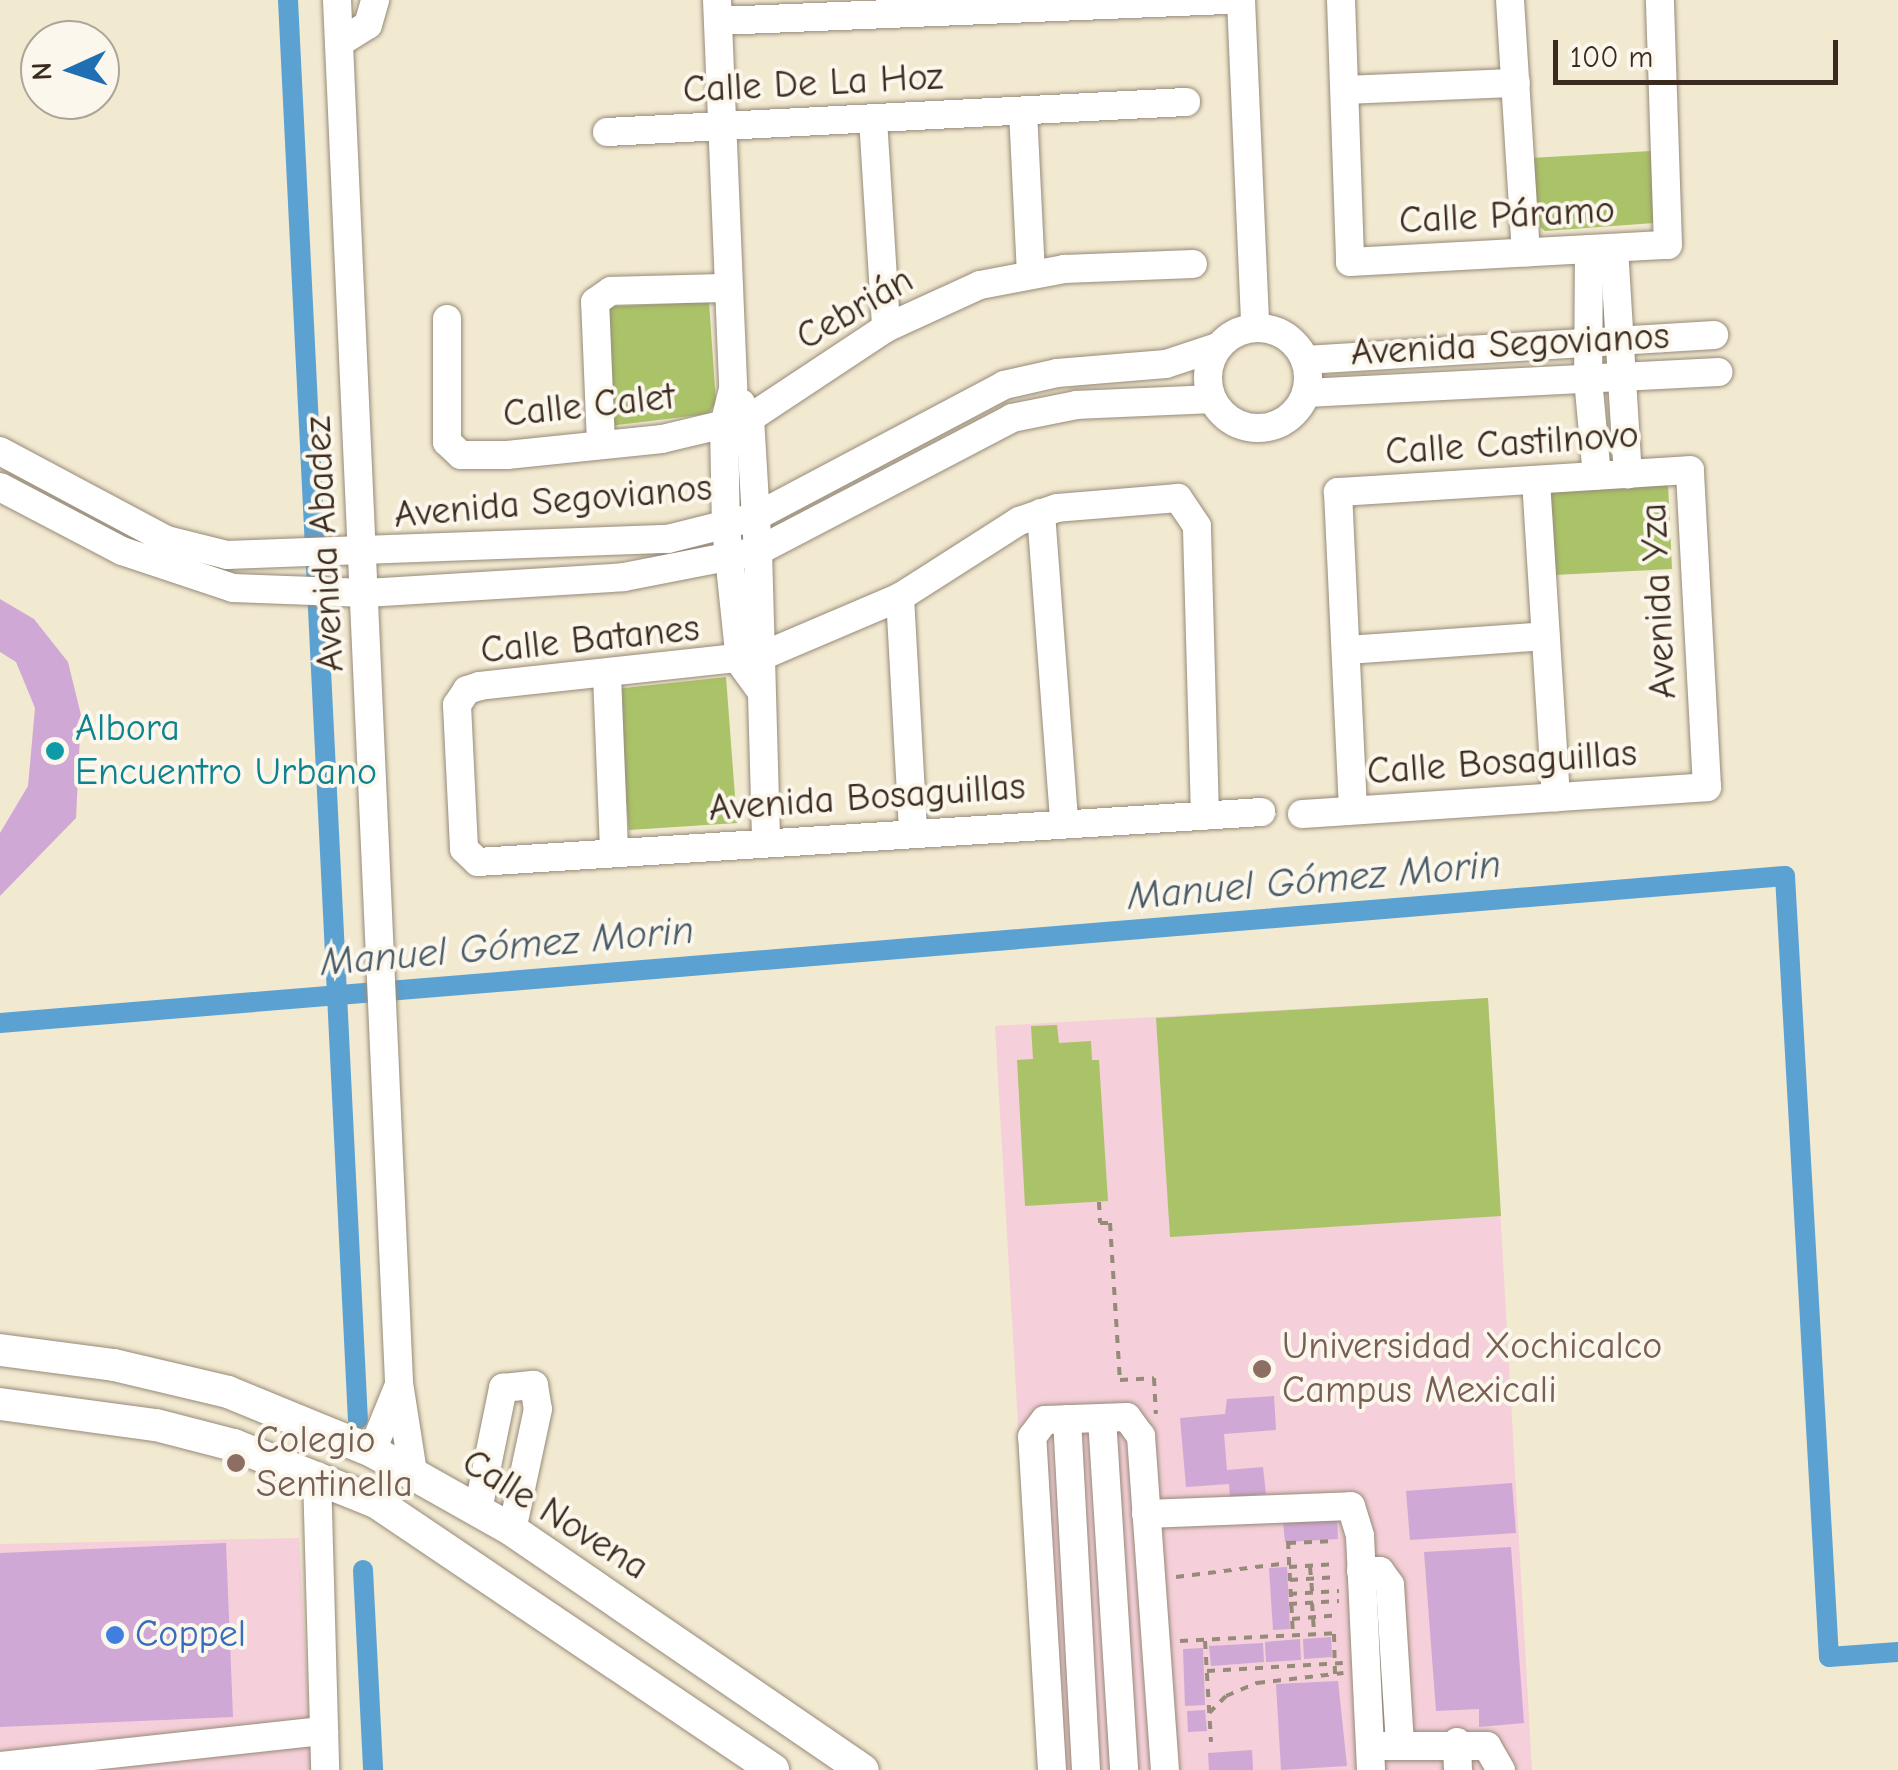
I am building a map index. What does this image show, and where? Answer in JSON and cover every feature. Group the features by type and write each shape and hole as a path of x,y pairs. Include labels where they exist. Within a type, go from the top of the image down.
{"main road":[{"name":"Calle Novena","path":"0,1350 114,1365 228,1392 372,1451 512,1530 863,1770"},
{"path":"0,1404 156,1426 317,1476 426,1531 773,1770"}],"street":[{"name":"Avenida Abadez","path":"337,0 355,593 399,1384 413,1472"},
{"path":"339,43 368,25 375,0"},
{"path":"752,658 758,551 756,518 733,389 718,11 1226,0"},
{"path":"1241,0 1255,327"},
{"path":"1341,0 1347,90 1516,83"},
{"path":"1510,0 1526,252"},
{"name":"Calle Páramo","path":"1347,90 1350,262 1668,245 1660,0"},
{"name":"Calle De La Hoz","path":"607,132 1186,102"},
{"path":"1023,111 1031,273"},
{"path":"873,119 886,328"},
{"path":"1601,248 1620,340 1628,474"},
{"path":"1596,476 1587,341 1601,248"},
{"name":"Cebrián","path":"737,422 886,328 980,285 1031,273 1193,264"},
{"path":"602,444 595,302 611,291 729,288"},
{"name":"Calle Calet","path":"447,319 444,434 462,455 602,444 737,422"},
{"path":"1255,327 1290,339 1305,360 1306,392 1289,417 1261,428 1232,421 1212,399 1208,372 1217,348 1255,327"},
{"name":"Avenida Segovianos","path":"1305,360 1714,335"},
{"name":"Avenida Segovianos","path":"0,452 166,540 227,555 355,555 668,539 756,518 1004,385 1057,373 1166,364 1217,348"},
{"name":"Avenida Segovianos","path":"1306,392 1718,372"},
{"name":"Avenida Segovianos","path":"0,487 189,578 283,591 355,593 624,577 728,560 758,551 1012,418 1077,405 1212,399"},
{"path":"737,422 726,528 728,560 758,687 766,842"},
{"name":"Calle Castilnovo","path":"1346,650 1338,492 1690,470"},
{"name":"Avenida Yza","path":"1690,470 1707,787"},
{"path":"1536,480 1556,797"},
{"path":"1064,822 1041,513 1178,498 1196,526 1205,816"},
{"name":"Calle Batanes","path":"478,862 464,849 457,705 467,690 752,658 900,597 1041,513"},
{"path":"442,551 444,586"},
{"path":"395,553 398,590"},
{"path":"277,557 283,591"},
{"path":"900,597 913,833"},
{"path":"1353,810 1346,650 1546,636"},
{"path":"606,675 614,852"},
{"name":"Calle Bosaguillas","path":"1302,814 1707,787"},
{"name":"Avenida Bosaguillas","path":"478,862 1261,812"},
{"path":"478,1510 500,1394 507,1384 529,1383 537,1388 538,1409 512,1530"},
{"name":"Avenida Abadez","path":"372,1451 399,1384"},
{"path":"1102,1418 1124,1770"},
{"path":"1052,1770 1030,1454 1037,1426 1067,1419 1102,1418 1136,1424 1165,1770"},
{"path":"1067,1419 1086,1770"},
{"path":"317,1476 325,1770"},
{"path":"1146,1514 1336,1502 1350,1506 1358,1520 1345,1570 1371,1758 1410,1753 1458,1756 1487,1746 1501,1770"},
{"path":"1345,1570 1380,1571 1390,1585 1410,1753"},
{"path":"0,1766 324,1730"}],"path":[{"path":"1099,1202 1100,1224 1110,1223 1120,1380 1154,1378"},
{"path":"1293,1635 1288,1542 1336,1541"},
{"path":"1165,1578 1266,1571 1266,1564 1345,1570"},
{"path":"1310,1566 1312,1592"},
{"path":"1290,1580 1345,1570"},
{"path":"1290,1594 1338,1591"},
{"path":"1290,1604 1339,1601"},
{"path":"1312,1603 1314,1634"},
{"path":"1292,1618 1340,1616"},
{"path":"1180,1641 1338,1633 1335,1674"},
{"path":"1205,1640 1210,1742"},
{"path":"1206,1670 1343,1663"},
{"path":"1209,1713 1226,1696 1257,1684 1343,1673"}],"shaded area":[{"name":"Universidad Xochicalco Campus Mexicali","path":"1488,998 1532,1770 1038,1770 995,1026"},
{"path":"299,1538 312,1770 0,1770 0,1544"}],"green space":[{"path":"1651,151 1654,223 1545,231 1535,223 1531,158"},
{"path":"709,302 716,403 708,414 609,426 600,307"},
{"path":"1668,484 1672,569 1554,575 1548,491"},
{"path":"726,677 737,823 629,830 615,689"},
{"path":"1488,998 1501,1216 1170,1237 1156,1018"},
{"path":"1057,1025 1059,1043 1091,1041 1092,1060 1099,1060 1108,1201 1025,1206 1017,1060 1033,1059 1031,1026"}],"building":[{"name":"Albora Encuentro Urbano","path":"0,599 34,619 68,662 81,715 76,818 0,896 0,833 28,786 35,708 16,662 0,652"},
{"path":"1274,1396 1276,1430 1224,1434 1227,1470 1263,1467 1266,1494 1230,1497 1229,1484 1186,1487 1180,1418 1225,1414 1227,1399"},
{"path":"1512,1483 1516,1533 1410,1540 1406,1491"},
{"path":"1337,1518 1338,1539 1285,1542 1283,1521"},
{"name":"Coppel","path":"226,1543 233,1717 0,1727 0,1553"},
{"path":"1511,1547 1524,1723 1479,1727 1479,1709 1436,1711 1424,1552"},
{"path":"1287,1567 1290,1629 1273,1630 1269,1568"},
{"path":"1331,1637 1332,1657 1304,1659 1303,1639"},
{"path":"1300,1639 1301,1660 1266,1662 1265,1642"},
{"path":"1263,1643 1264,1662 1211,1666 1209,1646"},
{"path":"1203,1648 1205,1705 1185,1706 1183,1649"},
{"path":"1338,1681 1347,1766 1281,1770 1276,1684"},
{"path":"1205,1710 1207,1731 1188,1732 1187,1711"},
{"path":"1252,1750 1253,1770 1209,1770 1208,1753"}],"waterway":[{"path":"288,0 358,1419"},
{"name":"Manuel Gómez Morin","path":"0,1023 1785,876 1829,1657 1898,1652"},
{"path":"363,1570 373,1770"}],"place":[{"name":"Albora Encuentro Urbano","path":"55,751"},
{"name":"Universidad Xochicalco Campus Mexicali","path":"1262,1369"},
{"name":"Colegio Sentinella","path":"236,1463"},
{"name":"Coppel","path":"115,1635"}]}
